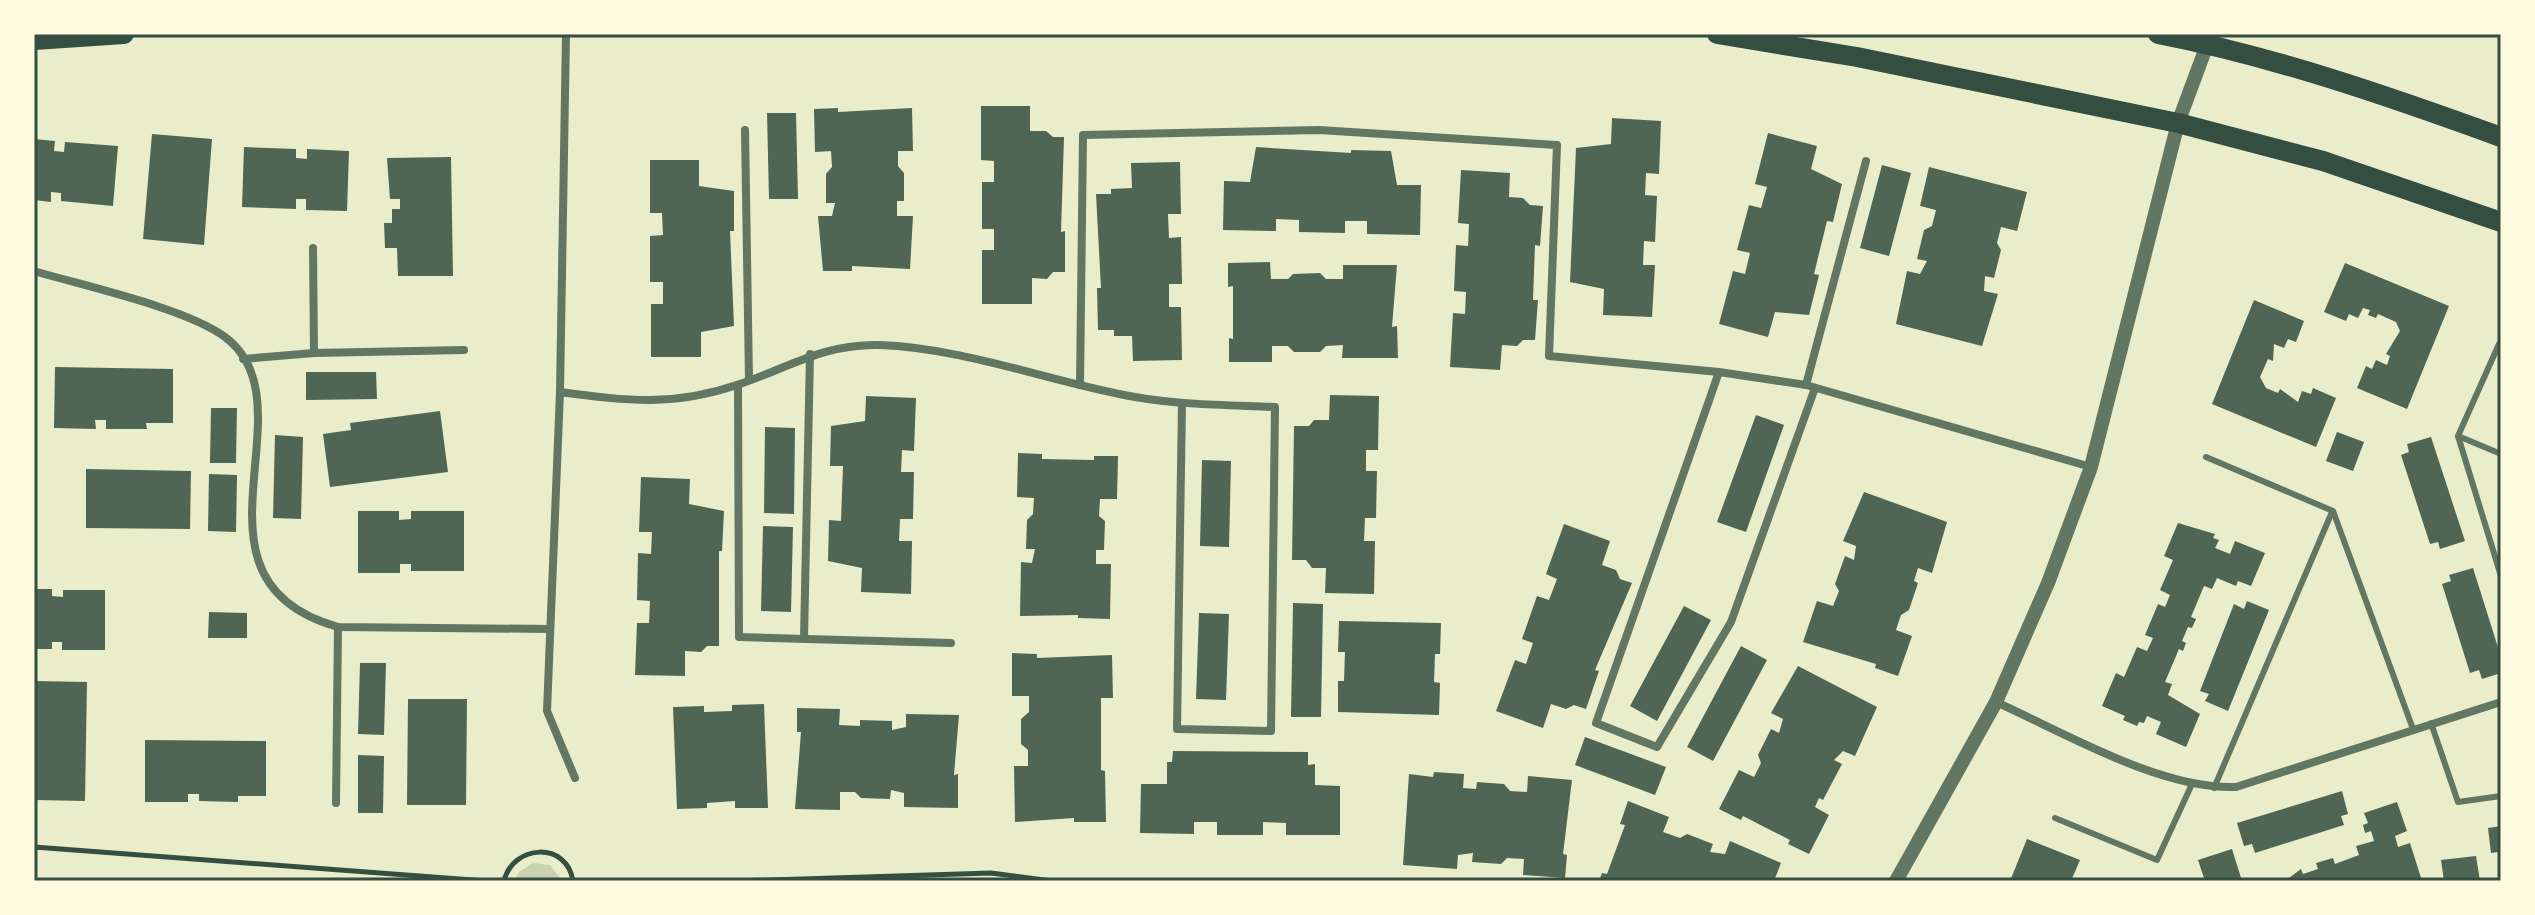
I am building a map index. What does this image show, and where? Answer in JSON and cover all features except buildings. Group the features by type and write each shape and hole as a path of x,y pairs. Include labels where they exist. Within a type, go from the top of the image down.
{"main road":[{"path":"34,40 124,34"},
{"path":"1717,34 1857,57 2178,123 2323,161 2501,222"},
{"path":"2158,34 2209,39 2355,84 2501,137"}],"street":[{"path":"566,34 560,392 547,711 575,778"},
{"path":"1896,881 1996,702 2048,583 2091,467 2178,123 2209,39"},
{"path":"745,130 749,380"},
{"path":"1080,385 1083,135 1319,130 1557,145 1549,356 1719,372 1810,386 2091,467"},
{"path":"1719,372 1596,723 1657,747 1731,622 1810,386 1866,161"},
{"path":"313,248 314,353"},
{"path":"34,271 196,320 227,338 243,359 256,401 252,543 264,575 285,601 310,619 338,627 549,629"},
{"path":"560,392 660,402 738,385 810,354 848,346 922,349 1080,385 1182,403 1275,407 1271,731 1177,729 1182,403"},
{"path":"243,359 314,353 464,350"},
{"path":"804,639 810,354"},
{"path":"738,385 739,637 951,643"},
{"path":"336,803 338,627"},
{"path":"1996,702 2166,777 2214,788 2236,787 2501,702"}],"lane":[{"path":"2499,344 2458,436 2501,576"},
{"path":"2458,436 2501,454"},
{"path":"2206,457 2333,511 2413,729"},
{"path":"2214,788 2333,511"},
{"path":"2431,723 2458,802 2501,796"},
{"path":"2055,818 2157,860 2192,784"}],"path":[{"path":"34,847 486,881"},
{"path":"504,881 512,863 534,851 557,856 566,864 573,881"},
{"path":"736,881 991,873 1052,881"}],"green space":[{"path":"533,863 550,865 562,881 514,881 519,872"}]}
